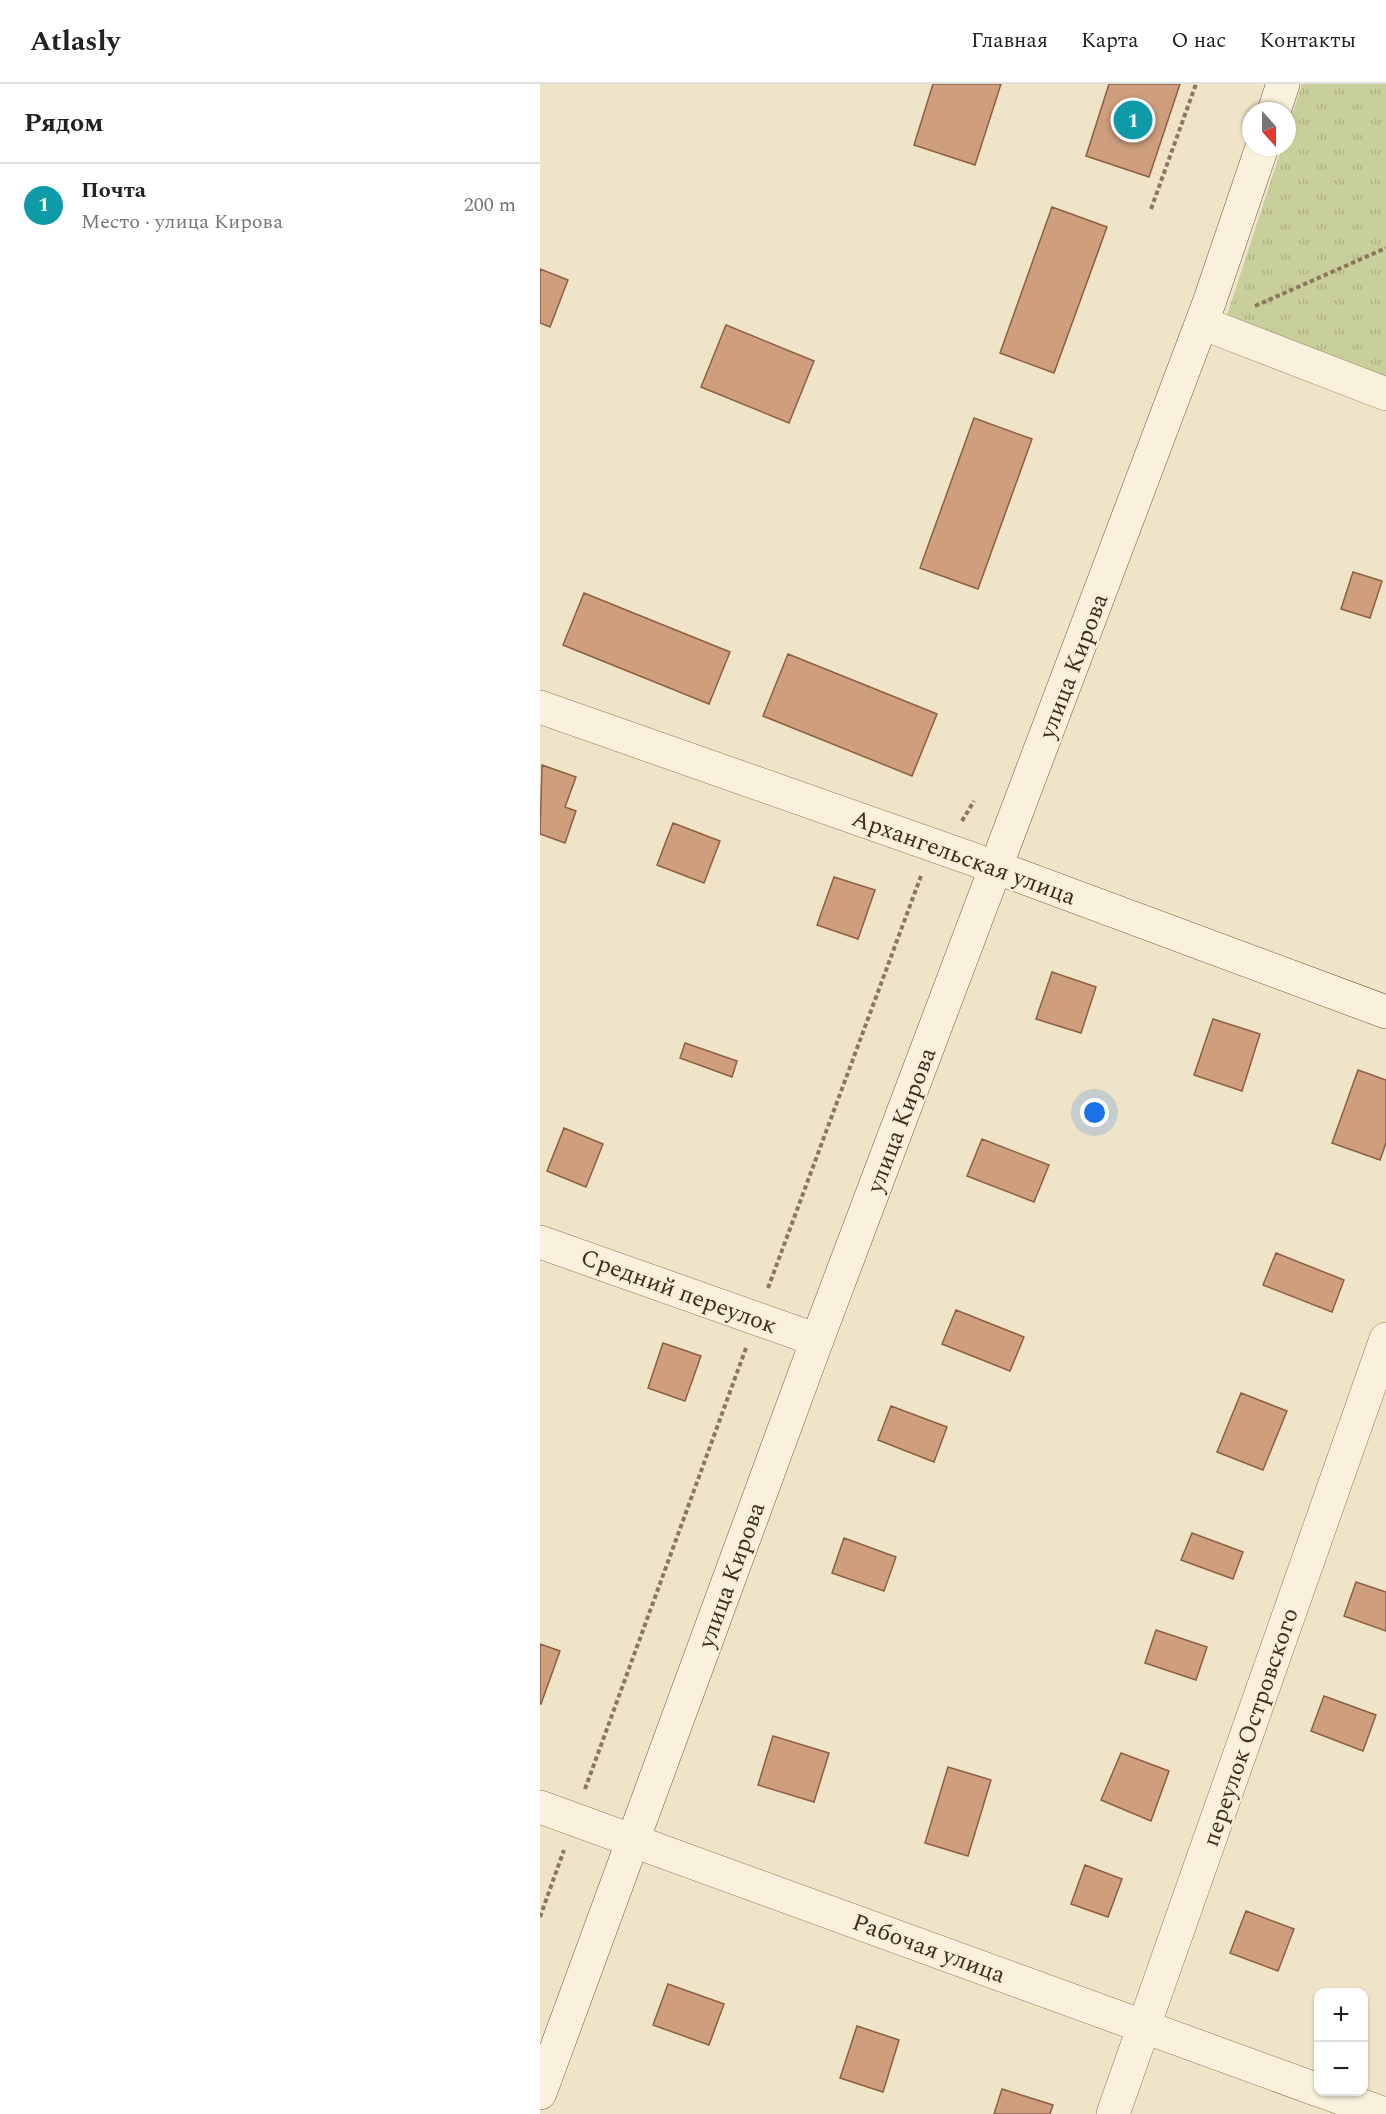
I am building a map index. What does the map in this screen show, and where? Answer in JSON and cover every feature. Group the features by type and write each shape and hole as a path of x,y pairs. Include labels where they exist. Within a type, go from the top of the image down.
{"street":[{"path":"1277,102 1283,84"},
{"name":"улица Кирова","path":"540,2093 817,1340 998,868 1202,323 1259,156"},
{"path":"1202,323 1386,394"},
{"name":"Архангельская улица","path":"540,707 998,868 1386,1012"},
{"name":"Средний переулок","path":"540,1242 817,1340"},
{"name":"переулок Островского","path":"1113,2114 1146,2026 1386,1339"},
{"name":"Рабочая улица","path":"540,1807 1314,2089"},
{"path":"1337,2096 1385,2114"}],"path":[{"path":"1151,209 1196,84"},
{"path":"1251,309 1386,248"},
{"path":"540,1917 932,845"}],"green space":[{"path":"1302,84 1386,84 1386,380 1227,315 1279,156 1296,156 1296,103"}],"building":[{"path":"933,84 1001,84 975,165 914,145"},
{"path":"1109,84 1180,84 1149,177 1086,156"},
{"path":"1052,207 1107,227 1054,373 1000,353"},
{"path":"540,269 568,280 550,327 540,323"},
{"path":"726,325 814,361 789,423 701,387"},
{"path":"974,418 1032,439 978,589 920,568"},
{"path":"1353,572 1382,581 1370,618 1341,609"},
{"path":"584,593 730,652 709,704 563,645"},
{"path":"788,654 937,714 912,776 763,716"},
{"path":"542,765 576,777 565,807 576,811 565,843 540,834"},
{"path":"673,823 720,841 704,883 657,865"},
{"path":"834,877 875,890 858,939 817,925"},
{"path":"1052,972 1096,987 1081,1033 1036,1019"},
{"path":"1213,1019 1260,1034 1242,1091 1194,1075"},
{"path":"685,1043 737,1061 732,1077 680,1058"},
{"path":"1358,1070 1386,1080 1386,1143 1380,1160 1332,1143"},
{"path":"564,1128 603,1144 586,1187 547,1171"},
{"path":"982,1139 1049,1165 1034,1202 967,1176"},
{"path":"1276,1253 1344,1280 1332,1312 1263,1285"},
{"path":"956,1310 1024,1337 1010,1371 942,1344"},
{"path":"663,1343 701,1356 685,1401 648,1388"},
{"path":"1241,1393 1287,1411 1263,1470 1217,1452"},
{"path":"891,1406 947,1427 934,1462 878,1440"},
{"path":"1192,1533 1243,1552 1233,1579 1181,1560"},
{"path":"844,1538 896,1557 884,1591 832,1573"},
{"path":"1356,1582 1386,1592 1386,1631 1344,1616"},
{"path":"1156,1630 1207,1647 1196,1680 1145,1663"},
{"path":"540,1644 560,1651 541,1704 540,1704"},
{"path":"1324,1696 1376,1715 1363,1751 1311,1731"},
{"path":"773,1736 829,1753 814,1802 758,1785"},
{"path":"1121,1753 1169,1771 1151,1821 1101,1800"},
{"path":"948,1767 991,1780 968,1856 925,1843"},
{"path":"1085,1865 1122,1879 1108,1917 1071,1904"},
{"path":"1246,1911 1294,1929 1278,1971 1230,1953"},
{"path":"668,1984 724,2004 709,2045 653,2025"},
{"path":"857,2026 899,2040 883,2092 840,2078"},
{"path":"1002,2089 1053,2105 1050,2114 994,2114"}],"place":[{"name":"Почта","path":"1133,120"}]}
